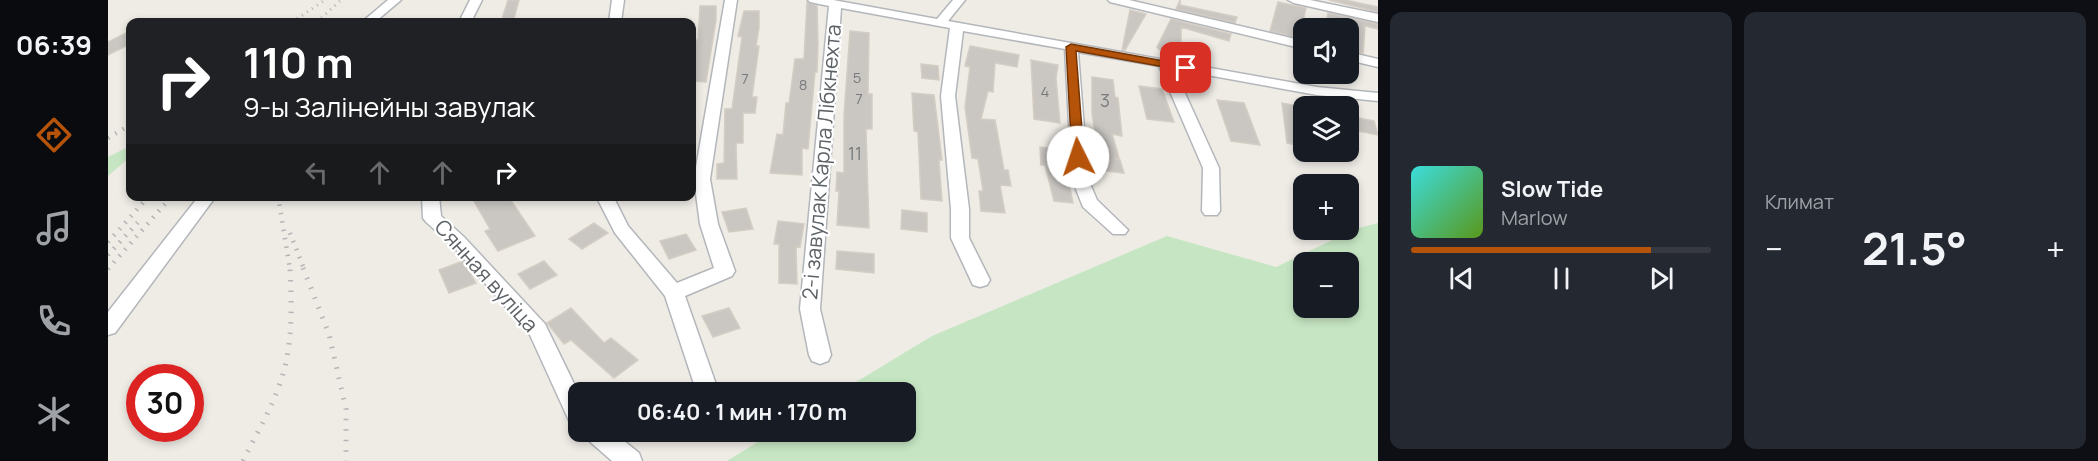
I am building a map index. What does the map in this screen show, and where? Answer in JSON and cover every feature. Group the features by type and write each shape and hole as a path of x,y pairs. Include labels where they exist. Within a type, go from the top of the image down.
{"street":[{"path":"373,18 396,0"},
{"path":"467,18 476,0"},
{"path":"616,18 618,0"},
{"path":"674,293 725,271 709,224 702,179 731,0"},
{"path":"814,0 1317,91 1378,97"},
{"path":"940,23 959,0"},
{"path":"1114,0 1293,42"},
{"path":"1294,0 1378,18"},
{"name":"2-і завулак Карла Лібкнехта","path":"820,355 810,309 835,4"},
{"path":"957,26 948,96 960,209 960,238 980,280"},
{"path":"1071,47 1080,179 1089,203 1119,230"},
{"path":"1359,59 1378,63"},
{"path":"1165,64 1211,168 1210,210"},
{"path":"108,327 204,201"},
{"name":"Сянная вуліца","path":"430,201 432,218 458,241 538,330 568,394"},
{"path":"606,201 621,229 674,293 704,382"},
{"path":"607,442 630,461"}],"green space":[{"path":"126,148 126,160 108,176 108,157"},
{"path":"1378,223 1378,461 727,461 758,442 916,442 916,382 856,382 932,336 1167,236 1276,267 1293,259 1293,318 1359,318 1359,252 1307,252 1332,240 1359,240 1359,228"}],"building":[{"path":"508,0 519,0 514,18 502,18"},
{"path":"1180,0 1180,5 1237,17 1235,23 1176,9"},
{"path":"1329,0 1345,0 1378,7 1378,12"},
{"path":"807,2 817,6 818,43 808,149 802,148 802,175 770,173 777,134 783,135 786,103 789,103 795,59 804,59"},
{"path":"1278,2 1306,8 1304,18 1293,18 1293,37 1270,31"},
{"path":"700,6 716,6 716,20 706,82 696,81 696,40 698,40"},
{"path":"1130,10 1146,14 1125,50 1122,50"},
{"path":"744,11 759,11 756,46 759,46 752,97 757,97 755,113 743,113 743,143 736,143 737,179 717,179 717,164 724,163 725,109 732,109 742,37 738,36"},
{"path":"1328,13 1351,18 1327,18"},
{"path":"1171,19 1231,34 1229,41 1181,27 1181,54 1160,50 1157,47"},
{"path":"1359,20 1378,24 1378,29 1365,26 1363,53 1359,52"},
{"path":"850,31 869,33 868,94 872,94 872,129 866,129 869,228 837,225 839,191 836,191 837,172 844,173 844,115"},
{"path":"126,33 126,46 108,55 108,42"},
{"path":"970,46 1019,55 1017,67 995,63 993,92 988,91 981,119 995,120 1004,170 1008,170 1011,186 1000,185 1005,213 981,211 979,191 983,191 978,159 972,158 965,107 970,67 965,66"},
{"path":"1031,60 1058,65 1056,78 1060,123 1034,119"},
{"path":"921,64 938,66 939,80 922,78"},
{"path":"1092,77 1113,80 1115,97 1118,98 1122,136 1112,134 1119,158 1115,159 1120,160 1124,173 1098,170 1095,157 1108,159 1099,133 1095,132 1092,114"},
{"path":"1139,86 1162,89 1174,122 1147,119"},
{"path":"912,93 934,95 942,160 939,160 942,201 921,199 918,132 914,131"},
{"path":"1217,100 1244,103 1260,145 1231,141"},
{"path":"1282,103 1293,105 1293,144 1287,143"},
{"path":"1359,118 1374,121 1378,135 1359,131"},
{"path":"1040,147 1062,150 1073,203 1054,201 1045,165 1041,165"},
{"path":"474,201 511,201 535,236 498,251 485,231 490,229"},
{"path":"746,208 753,229 729,232 722,212"},
{"path":"902,210 927,213 927,232 901,229"},
{"path":"778,221 804,224 800,247 796,246 797,284 779,283 779,244 774,244"},
{"path":"594,223 608,233 582,249 569,239"},
{"path":"686,234 696,250 669,259 660,241"},
{"path":"837,251 874,254 874,273 836,269"},
{"path":"463,261 476,283 449,293 439,270"},
{"path":"544,261 557,275 530,289 518,274"},
{"path":"571,308 604,343 611,338 638,360 614,378 571,340 564,344 547,323"},
{"path":"729,308 740,328 713,337 702,316"}],"railway":[{"path":"298,18 325,0"},
{"path":"321,18 341,0"},
{"path":"108,138 126,127"},
{"path":"108,242 145,201"},
{"path":"108,269 168,201"},
{"path":"279,201 290,269"},
{"path":"108,255 140,220"},
{"path":"290,233 304,269"},
{"path":"243,461 271,405 284,372 290,328 290,268"},
{"path":"303,268 329,334 346,409 346,461"}],"route":[{"path":"1078,157 1071,47 1186,68"}]}
